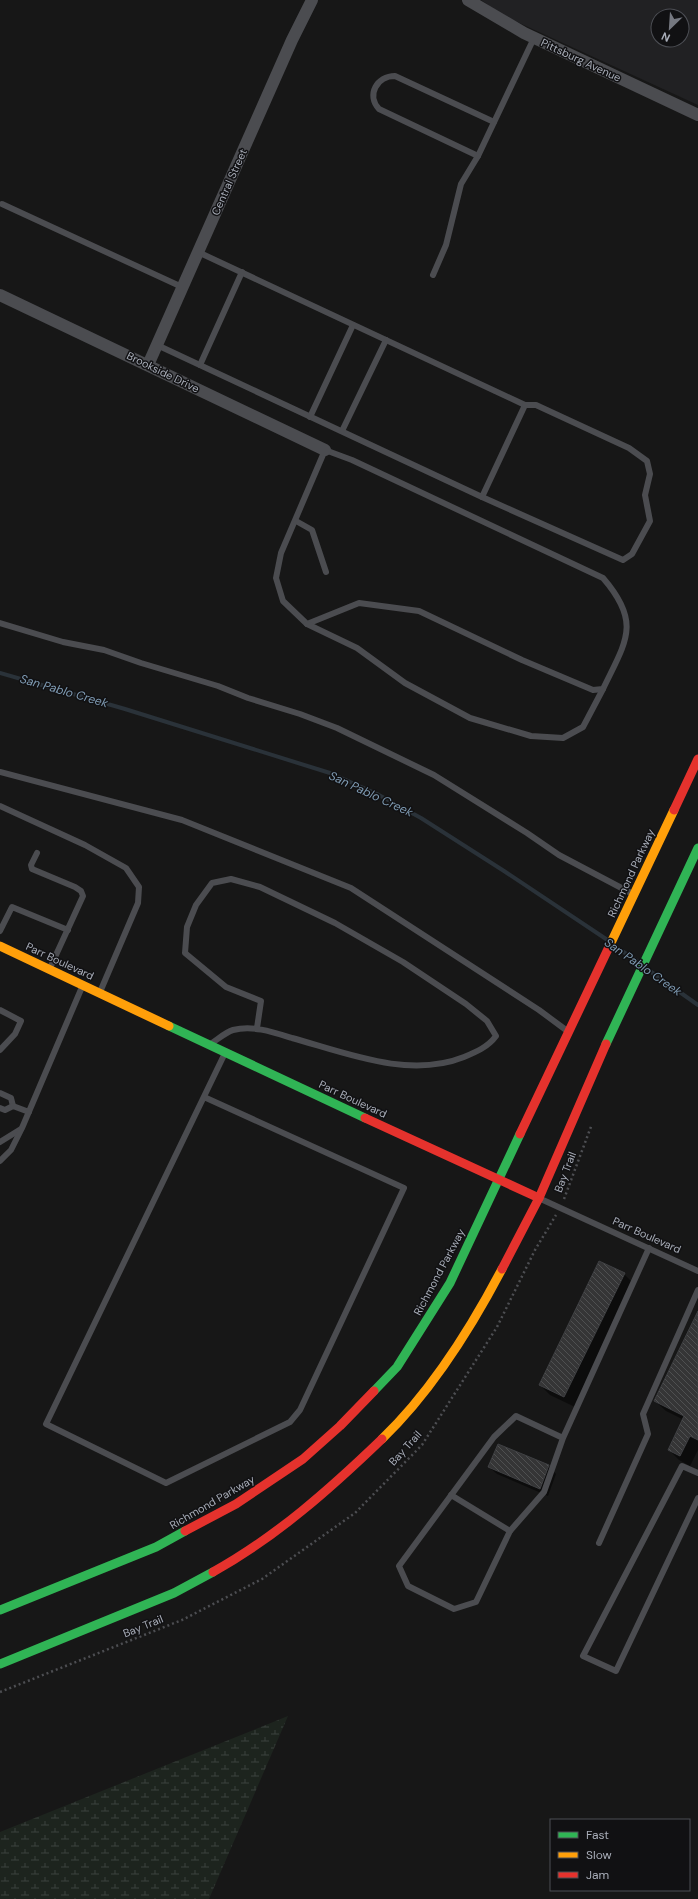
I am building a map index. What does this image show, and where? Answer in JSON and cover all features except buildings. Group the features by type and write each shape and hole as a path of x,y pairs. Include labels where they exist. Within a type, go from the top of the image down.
{"main road":[{"name":"Richmond Parkway","path":"0,1610 156,1547 236,1504 303,1459 340,1426 397,1367 450,1283 698,759"},
{"path":"0,1664 174,1592 236,1559 291,1521 345,1475 399,1423 441,1370 485,1301 539,1198 617,1019 698,848"},
{"name":"Parr Boulevard","path":"0,946 499,1181 539,1198"}],"street":[{"name":"Central Street","path":"148,365 289,47 312,0"},
{"name":"Pittsburg Avenue","path":"468,0 534,38 698,115"},
{"name":"Brookside Drive","path":"0,295 325,450"}],"lane":[{"path":"432,276 446,245 461,184 478,156 534,38"},
{"path":"478,156 379,109 375,105 373,99 373,92 376,85 382,78 395,76 494,122"},
{"path":"2,204 182,287"},
{"path":"157,345 482,497 623,560 632,554 650,521 645,495 650,474 647,461 629,448 536,405 525,405 198,252"},
{"path":"200,365 242,272"},
{"path":"310,416 353,324"},
{"path":"342,431 386,340"},
{"path":"482,497 525,405"},
{"path":"325,450 352,460 602,578 616,593 624,609 627,627 625,643 583,727 563,738 531,736 470,718 405,683 357,648 307,624 283,601 276,578 281,553 296,521 325,450"},
{"path":"296,521 312,530 326,572"},
{"path":"307,624 359,603 419,610 491,645 593,690 603,689"},
{"path":"0,623 63,642 104,650 218,686 248,698 300,714 337,728 434,774 559,855 634,895"},
{"path":"0,772 182,820 351,888 539,1010 569,1032"},
{"path":"0,806 85,845 126,868 139,887 138,904 99,993"},
{"path":"37,853 31,865 32,869 74,887 81,891 83,896 50,970"},
{"path":"209,1045 232,1030 257,1028 375,1060 412,1066 448,1063 490,1044 496,1036 487,1021 453,995 403,962 335,923 260,887 231,879 212,883 196,905 187,927 185,953 226,987 261,1001 257,1028"},
{"path":"0,931 12,907 68,930"},
{"path":"0,1161 11,1150 22,1128 83,985"},
{"path":"0,1010 21,1021 15,1034 0,1050"},
{"path":"204,1097 404,1188 300,1410 290,1422 166,1483 46,1424 225,1052"},
{"path":"0,1093 11,1098 13,1106"},
{"path":"0,1108 5,1110 13,1106 29,1112"},
{"path":"0,1142 22,1128"},
{"name":"Parr Boulevard","path":"539,1198 698,1271"},
{"path":"563,1438 516,1416 494,1437 399,1566 408,1586 454,1609 476,1602 510,1530 544,1492 563,1438 649,1248"},
{"path":"599,1543 648,1434 643,1414 698,1290"},
{"path":"698,1473 682,1466 583,1656 616,1671 698,1498"},
{"path":"451,1495 510,1530"}],"path":[{"name":"Bay Trail","path":"0,1692 182,1620 262,1579 355,1513 422,1444 497,1327 534,1250 560,1208 593,1123"}],"shaded area":[{"path":"481,0 698,0 698,105 504,16"}],"green space":[{"path":"288,1716 209,1899 0,1899 0,1832"}],"waterway":[{"name":"San Pablo Creek","path":"0,673 125,709 330,773 377,794 421,818 606,939"},
{"name":"San Pablo Creek","path":"616,947 637,961"},
{"name":"San Pablo Creek","path":"647,969 698,1005"}],"traffic: fast":[{"path":"606,1044 698,848"},
{"path":"169,1026 365,1118"},
{"path":"374,1391 397,1367 450,1283 520,1134"},
{"path":"0,1610 156,1547 185,1531"},
{"path":"0,1664 174,1593 213,1572"}],"traffic: slow":[{"path":"609,947 674,810"},
{"path":"0,946 169,1026"},
{"path":"382,1439 417,1401 449,1359 477,1315 502,1269"}],"traffic: jam":[{"path":"674,810 698,759"},
{"path":"520,1134 609,947"},
{"path":"502,1269 539,1198 606,1044"},
{"path":"365,1118 539,1198"},
{"path":"185,1531 236,1504 303,1459 340,1426 374,1391"},
{"path":"213,1572 259,1543 302,1511 343,1476 382,1439"}]}
